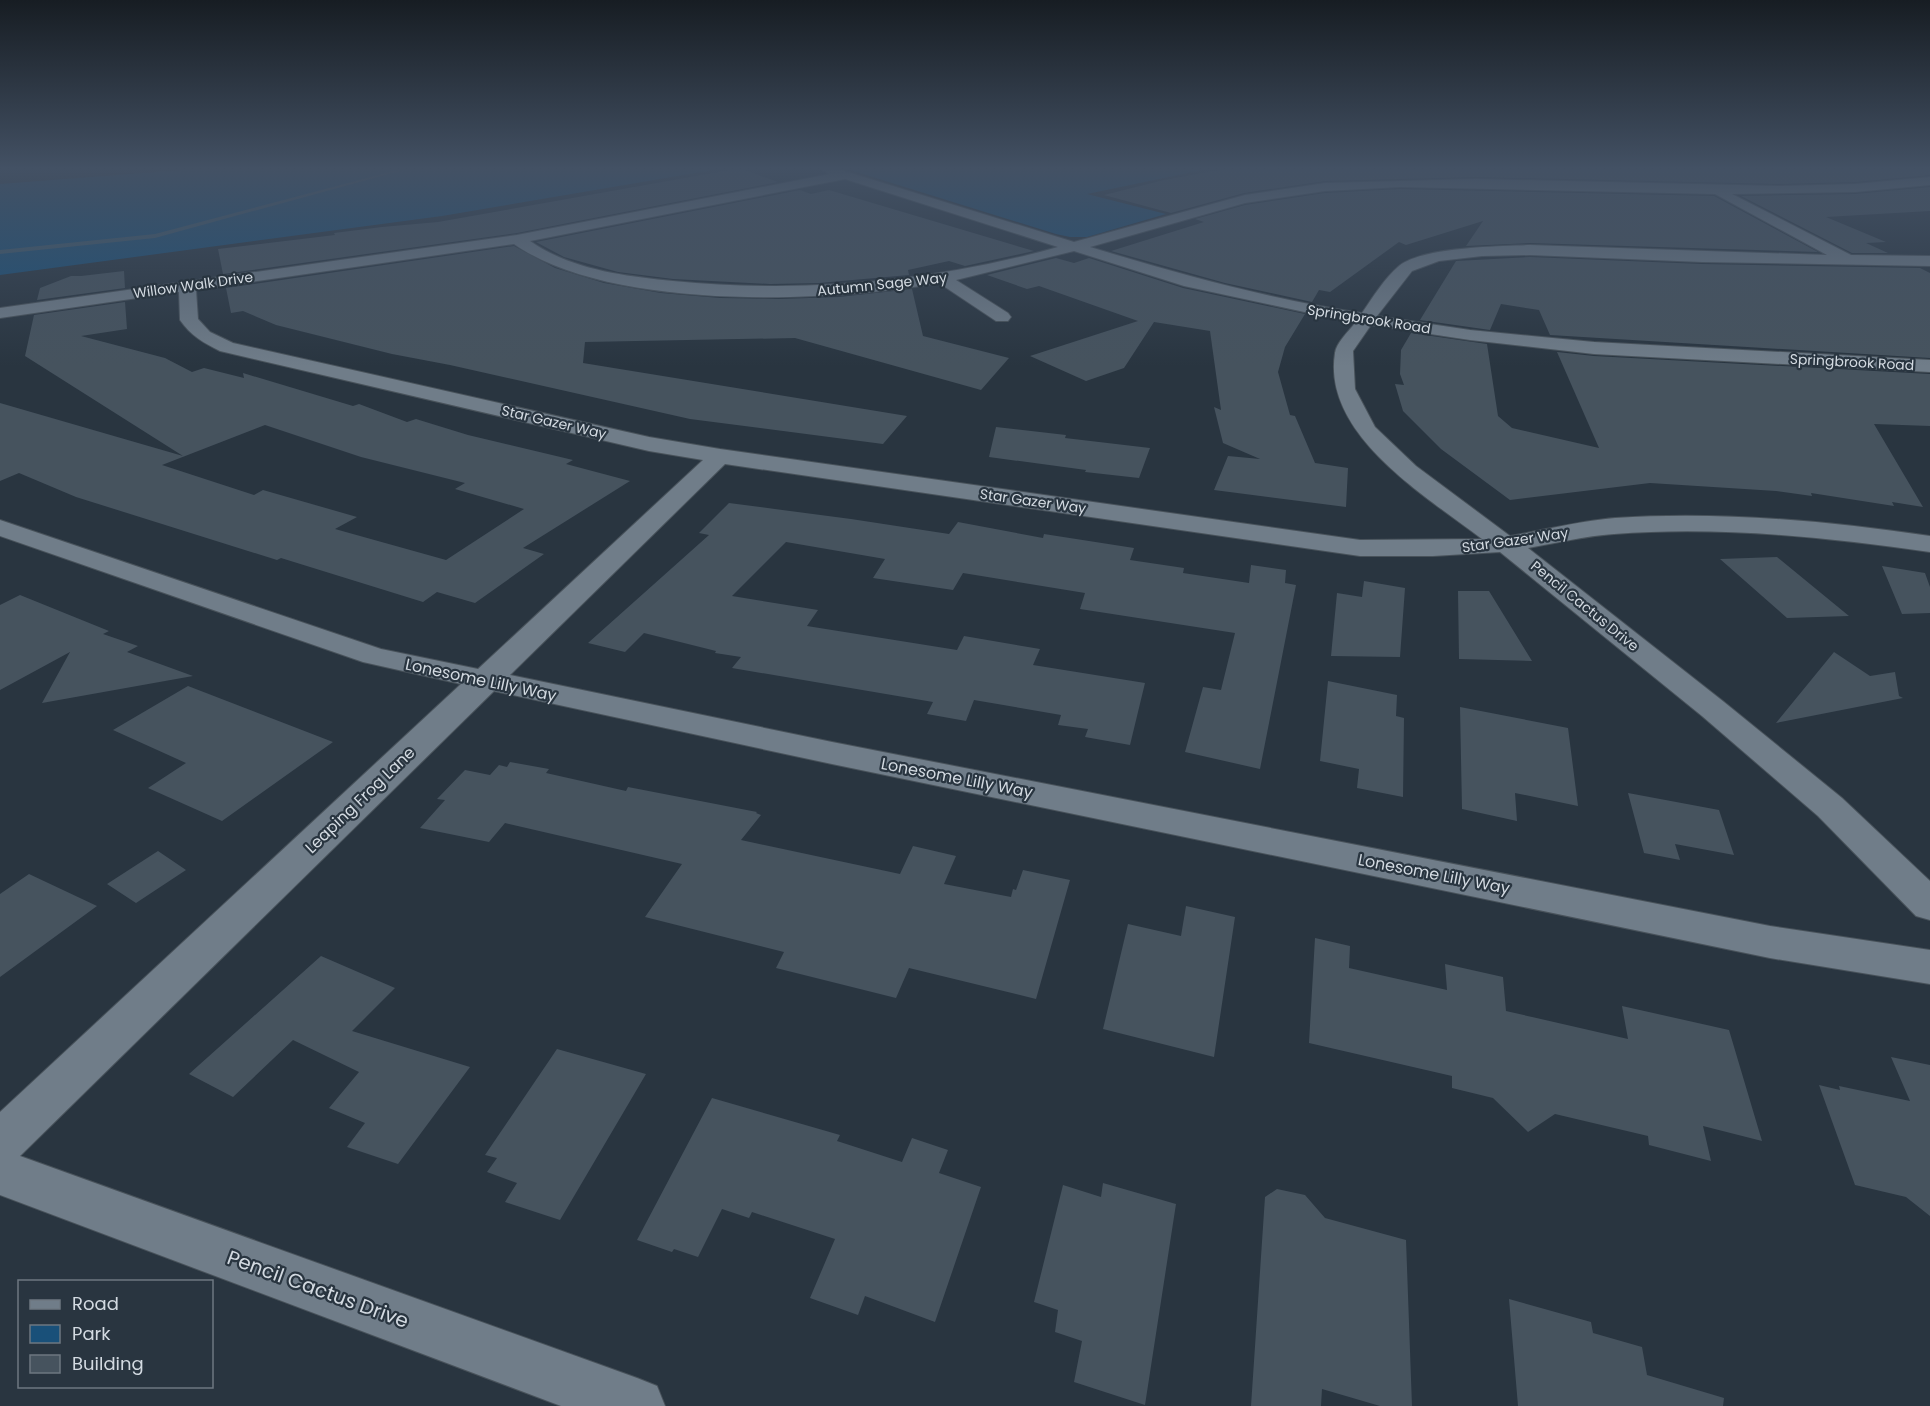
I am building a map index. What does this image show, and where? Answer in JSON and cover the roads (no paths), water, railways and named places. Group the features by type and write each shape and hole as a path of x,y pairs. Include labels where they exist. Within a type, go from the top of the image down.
{"street":[{"name":"Willow Walk Drive","path":"0,313 540,235"},
{"name":"Springbrook Road","path":"1033,235 1190,283 1367,320 1470,335 1594,348 1930,366"},
{"name":"Autumn Sage Way","path":"517,239 547,259 573,269 632,281 692,289 813,291 866,288 943,279 1012,264 1116,235"},
{"path":"1800,235 1851,261"},
{"name":"Pencil Cactus Drive","path":"1930,261 1851,261 1530,250 1482,251 1436,257 1406,268 1385,292 1344,351 1345,389 1366,430 1408,471 1506,544 1713,709 1830,807 1930,905"},
{"path":"943,279 1002,317"},
{"name":"Star Gazer Way","path":"186,286 189,320 204,336 227,347 650,444 720,456 1360,548 1443,549 1506,544 1610,526 1694,522 1774,525 1930,544"},
{"name":"Leaping Frog Lane","path":"0,1143 720,456"},
{"name":"Lonesome Lilly Way","path":"0,528 374,657 1747,937 1930,967"},
{"name":"Pencil Cactus Drive","path":"0,1172 637,1406"}],"waterway":[{"path":"0,252 160,235"}]}
